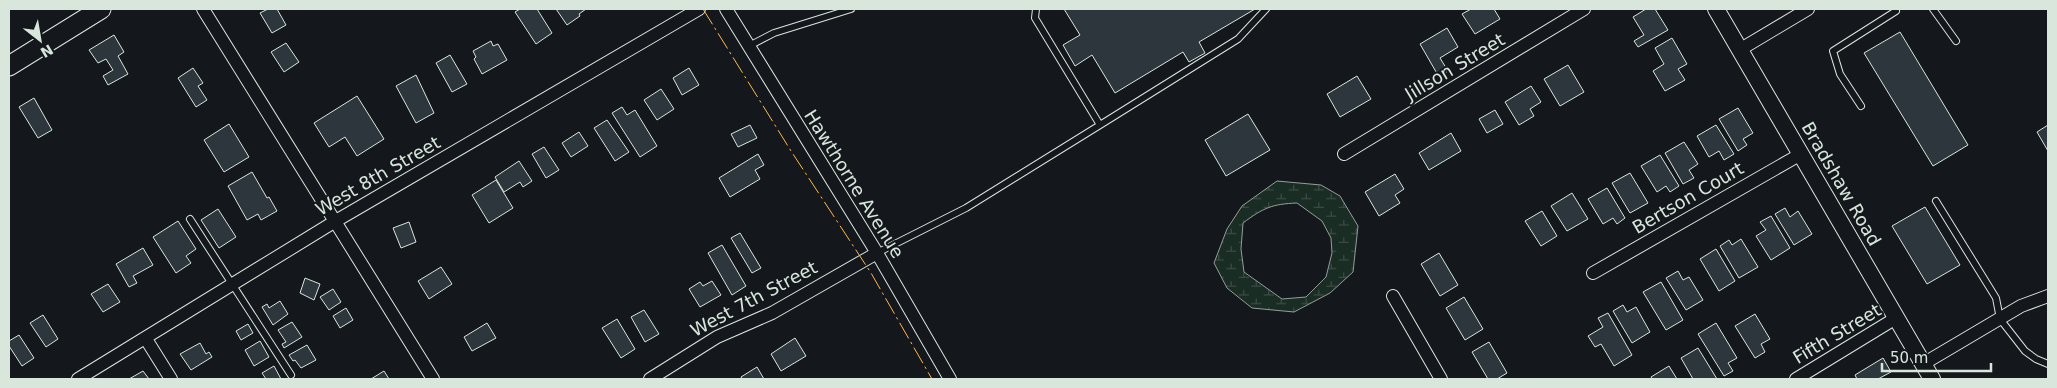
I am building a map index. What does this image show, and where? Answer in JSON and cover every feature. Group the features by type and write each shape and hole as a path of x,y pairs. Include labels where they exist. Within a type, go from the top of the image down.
{"main road":[{"path":"9,66 101,9"}],"street":[{"path":"203,9 433,379"},
{"name":"West 8th Street","path":"78,379 334,222 699,9"},
{"name":"Hawthorne Avenue","path":"726,9 877,253 950,379"},
{"name":"Jillson Street","path":"1344,154 1584,9"},
{"name":"Bradshaw Road","path":"1716,9 1932,379"},
{"path":"1741,49 1808,9"},
{"name":"Bertson Court","path":"1593,273 1800,154"},
{"name":"West 7th Street","path":"650,379 717,337 772,313 877,253"},
{"path":"1393,296 1441,379"},
{"path":"1924,364 2021,306 2048,296"},
{"name":"Fifth Street","path":"1796,379 1896,318"},
{"path":"146,339 171,379"}],"lane":[{"path":"749,46 774,32 851,9"},
{"path":"1036,9 1035,18 1100,125"},
{"path":"877,253 966,208 1100,125 1238,38 1266,9"},
{"path":"1933,9 1956,41"},
{"path":"1861,106 1840,74 1833,51 1898,10"},
{"path":"1936,201 1996,298 2000,319 2025,351 2036,359 2048,364"},
{"path":"190,219 234,284 291,375"}],"green space":[{"path":"1277,181 1321,185 1340,196 1358,226 1353,272 1330,293 1294,312 1252,308 1227,288 1214,263 1227,229 1242,206","holes":["1297,203 1322,221 1331,238 1332,253 1326,277 1306,297 1282,299 1244,272 1241,249 1243,223 1256,214 1281,204"]}],"building":[{"path":"268,9 277,9 286,25 272,33 260,13"},
{"path":"520,9 537,9 552,33 536,44 515,12"},
{"path":"556,9 586,9 567,25"},
{"path":"1064,9 1255,9 1199,42 1205,53 1189,62 1183,52 1115,93 1092,55 1075,66 1063,45 1080,35"},
{"path":"1471,9 1494,9 1500,19 1475,34 1462,14"},
{"path":"1646,9 1655,9 1668,30 1638,47 1634,41 1644,35 1633,17"},
{"path":"1447,28 1458,47 1440,58 1448,71 1439,77 1420,44"},
{"path":"1900,32 1968,145 1933,166 1864,53"},
{"path":"114,35 124,52 118,56 128,74 108,85 103,76 113,70 106,59 98,63 89,50"},
{"path":"1672,38 1687,64 1678,69 1685,80 1665,91 1653,71 1664,64 1655,48"},
{"path":"491,41 493,46 498,44 507,60 482,74 474,59 476,57 473,51"},
{"path":"286,43 299,62 284,72 271,52"},
{"path":"450,55 467,84 452,92 436,63"},
{"path":"1568,65 1584,92 1560,106 1544,79"},
{"path":"193,68 203,83 198,86 207,100 196,107 178,78"},
{"path":"689,68 699,85 682,95 673,78"},
{"path":"416,75 434,113 416,123 396,86"},
{"path":"1357,76 1371,99 1340,117 1327,94"},
{"path":"1531,86 1541,102 1530,109 1534,116 1519,125 1505,102"},
{"path":"661,89 674,109 657,120 644,100"},
{"path":"357,96 384,139 357,156 345,137 329,147 314,123"},
{"path":"34,98 52,130 38,138 19,107"},
{"path":"622,107 627,115 635,110 657,146 640,157 612,113"},
{"path":"1738,108 1753,133 1743,139 1747,145 1738,151 1719,119"},
{"path":"1495,110 1503,124 1487,133 1479,119"},
{"path":"1248,114 1270,150 1226,176 1205,140"},
{"path":"607,120 629,152 615,161 594,128"},
{"path":"229,124 249,157 224,172 204,140"},
{"path":"750,125 757,138 738,147 731,134"},
{"path":"1716,125 1734,154 1724,160 1719,151 1709,157 1697,136"},
{"path":"2048,125 2048,151 2037,132"},
{"path":"579,132 588,146 571,157 562,143"},
{"path":"1451,133 1461,151 1429,170 1419,153"},
{"path":"1684,142 1698,164 1689,170 1694,178 1683,184 1665,153"},
{"path":"544,147 559,170 546,178 532,154"},
{"path":"758,154 764,165 755,170 760,179 730,197 719,178"},
{"path":"1660,155 1679,186 1670,192 1666,186 1657,192 1641,166"},
{"path":"519,161 532,181 523,187 520,182 504,192 495,177"},
{"path":"252,172 277,211 261,220 258,214 247,220 228,186"},
{"path":"1630,173 1648,203 1630,213 1612,183"},
{"path":"1395,174 1404,189 1395,195 1400,203 1379,216 1365,192"},
{"path":"496,180 513,208 489,223 472,195"},
{"path":"1607,188 1625,218 1617,224 1613,218 1603,224 1588,199"},
{"path":"1572,193 1588,219 1567,231 1551,206"},
{"path":"1925,207 1960,265 1927,284 1892,226"},
{"path":"1785,208 1790,217 1798,211 1812,234 1794,245 1775,214"},
{"path":"218,209 236,237 219,248 201,220"},
{"path":"1542,211 1557,236 1541,246 1525,221"},
{"path":"1771,216 1790,248 1771,260 1756,236 1766,230 1760,222"},
{"path":"178,221 196,249 186,256 191,263 176,273 153,237"},
{"path":"409,222 416,242 401,248 393,228"},
{"path":"740,233 761,268 752,273 731,238"},
{"path":"1741,239 1758,267 1739,278 1720,246 1729,240 1732,245"},
{"path":"722,245 746,286 732,295 708,253"},
{"path":"143,248 153,265 133,276 137,283 129,287 116,264"},
{"path":"1716,249 1735,281 1719,291 1700,259"},
{"path":"1439,253 1458,285 1440,296 1421,264"},
{"path":"441,267 452,284 429,299 418,281"},
{"path":"1678,271 1683,280 1689,277 1703,300 1686,310 1666,278"},
{"path":"305,278 320,284 314,300 300,293"},
{"path":"712,281 721,295 700,307 689,289 700,282 703,286"},
{"path":"1661,282 1683,320 1666,330 1643,292"},
{"path":"108,284 120,302 103,312 91,294"},
{"path":"333,289 341,302 329,310 320,297"},
{"path":"1464,297 1483,329 1465,340 1446,308"},
{"path":"280,301 288,314 273,325 262,307 267,304 269,308"},
{"path":"1623,305 1627,312 1636,307 1650,332 1632,343 1613,311"},
{"path":"346,308 353,320 340,328 333,316"},
{"path":"644,310 659,334 645,342 631,317"},
{"path":"1608,313 1632,355 1614,366 1601,344 1595,347 1588,336 1603,327 1598,318"},
{"path":"1755,314 1770,339 1761,344 1765,352 1755,358 1735,326"},
{"path":"43,315 58,339 46,347 30,323"},
{"path":"617,319 635,349 621,358 602,328"},
{"path":"292,322 302,337 284,348 282,344 286,342 278,330"},
{"path":"487,323 496,338 472,351 464,337"},
{"path":"1716,323 1737,358 1728,363 1733,371 1724,376 1698,334"},
{"path":"248,324 253,333 241,340 236,331"},
{"path":"19,335 34,358 22,366 9,346 9,341"},
{"path":"795,338 806,356 781,371 771,354"},
{"path":"260,341 269,357 254,366 245,350"},
{"path":"1489,342 1507,373 1497,379 1488,379 1472,352"},
{"path":"200,343 206,354 209,352 212,357 191,370 180,354"},
{"path":"307,345 316,360 301,368 289,355"},
{"path":"1698,348 1717,379 1693,379 1681,358"},
{"path":"1883,358 1891,372 1878,379 1857,379 1855,375"},
{"path":"274,366 281,379 266,379 262,373"},
{"path":"1669,366 1677,379 1652,379 1651,377"},
{"path":"757,367 764,379 742,379 741,377"},
{"path":"143,371 149,379 129,379"},
{"path":"384,371 389,379 371,379"}],"power":[{"path":"703,9 791,151 871,273 932,379"}]}
